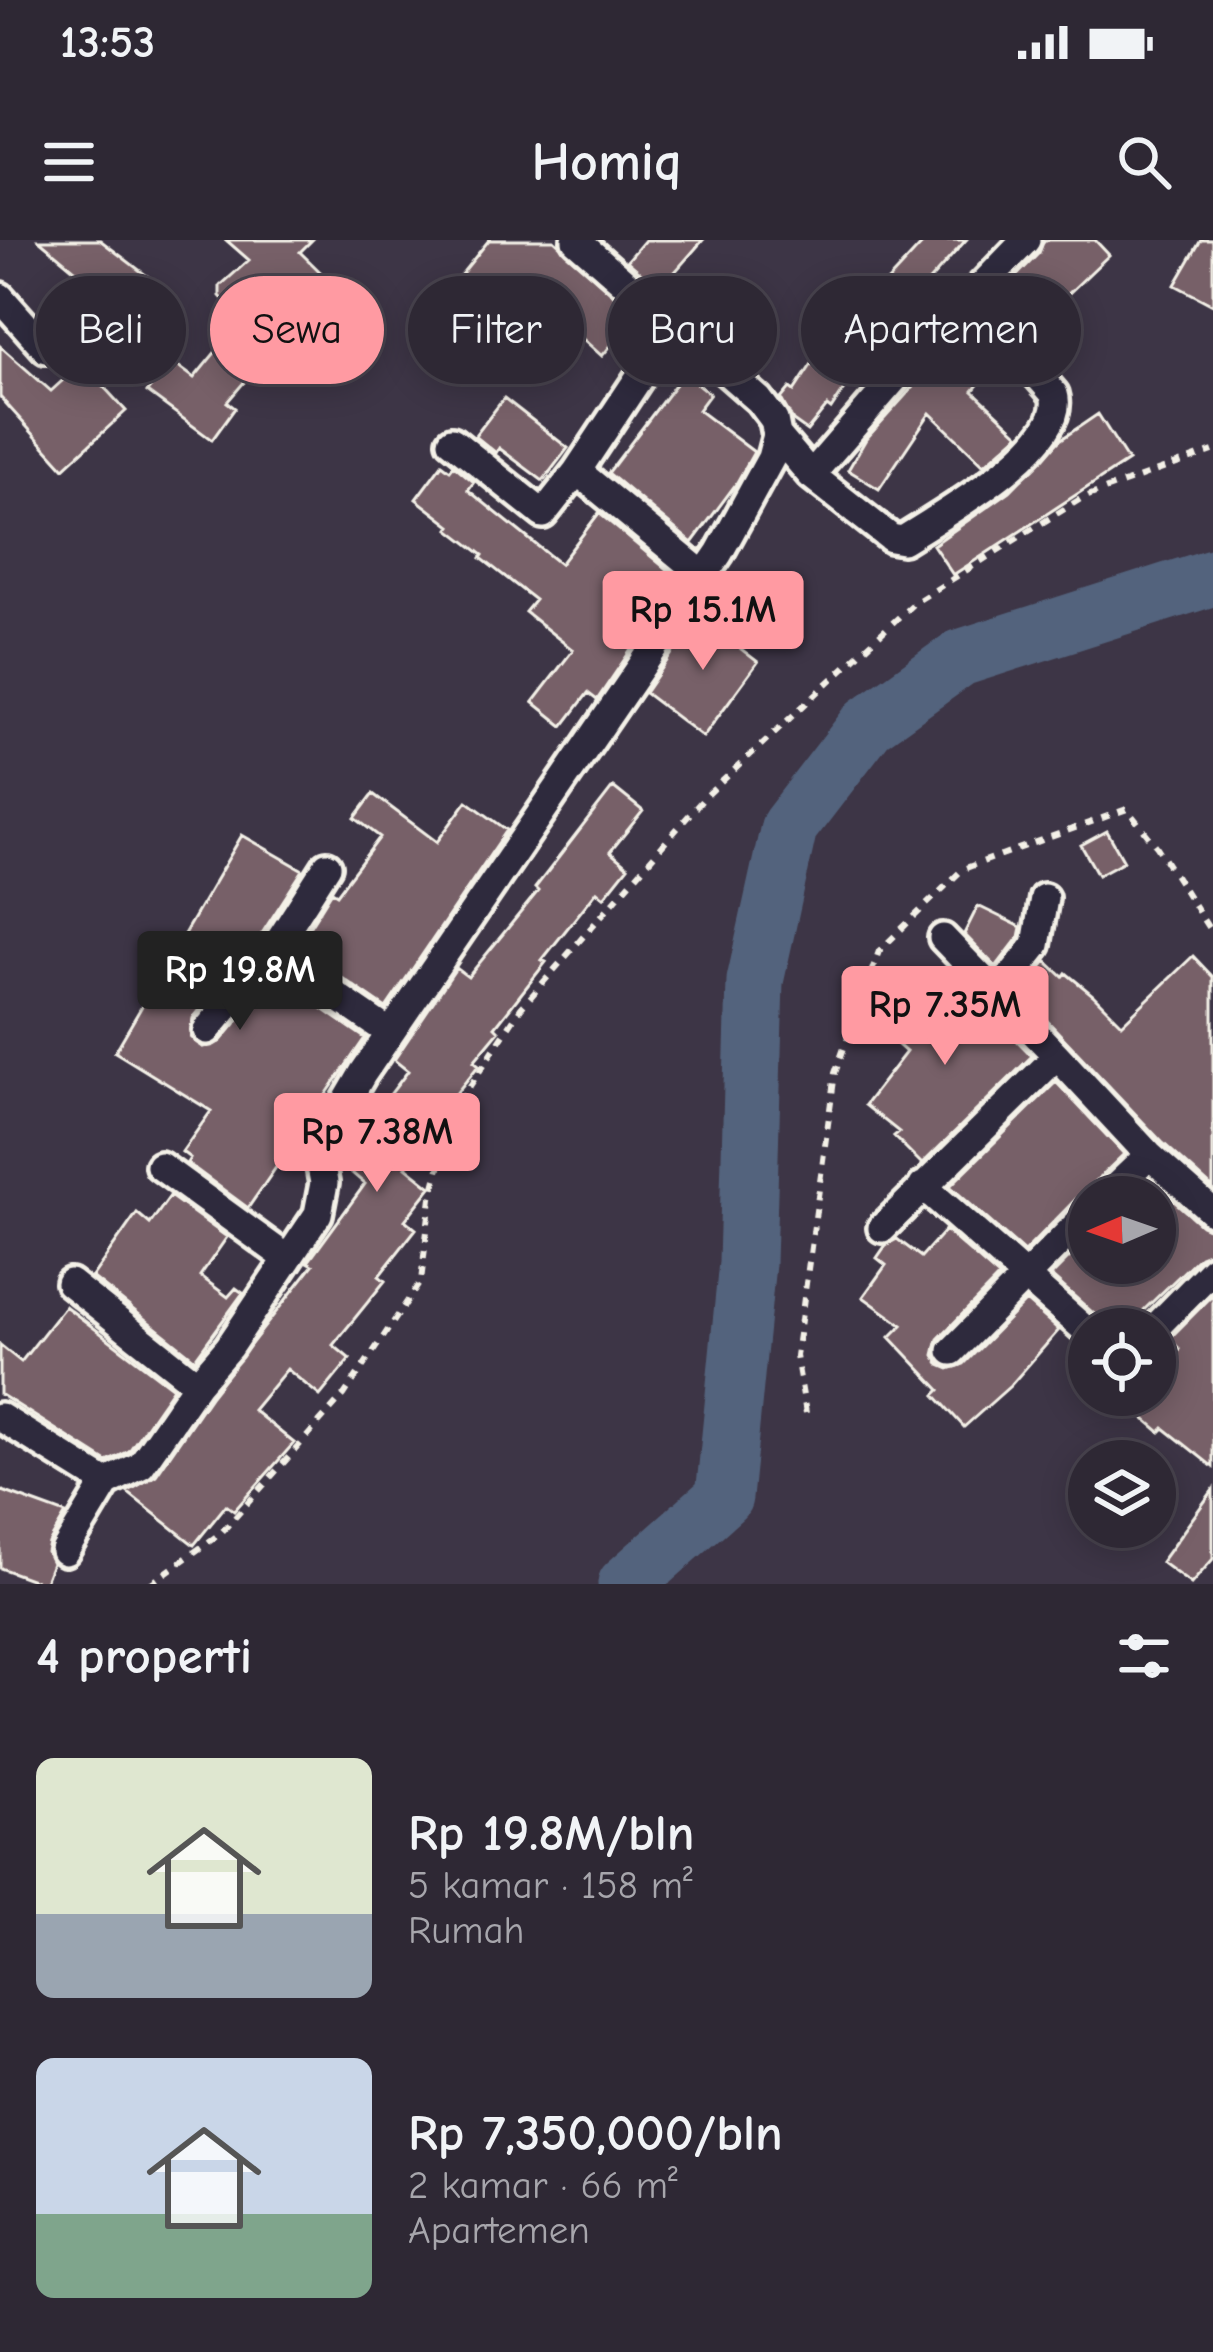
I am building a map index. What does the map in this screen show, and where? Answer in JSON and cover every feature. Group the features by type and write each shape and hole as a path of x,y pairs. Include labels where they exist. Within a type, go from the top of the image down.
{"street":[{"path":"576,240 607,250 629,276"},
{"path":"992,276 1026,240"},
{"path":"0,297 36,338"},
{"path":"452,441 543,514 635,384"},
{"path":"740,384 759,400 774,420 777,434 811,476 891,538 903,539 1008,469 1038,441 1057,413 1054,394 1045,384"},
{"path":"811,476 889,384"},
{"path":"65,1551 106,1483 141,1465 229,1347 317,1214 324,1184 323,1142 390,1033 703,575 765,471 777,434"},
{"path":"577,471 703,575"},
{"path":"207,1030 272,952 327,866"},
{"path":"997,994 1036,945 1044,898"},
{"path":"943,938 1149,1155 1213,1212"},
{"path":"272,952 390,1033"},
{"path":"883,1228 1057,1057"},
{"path":"1127,1176 1149,1155"},
{"path":"160,1166 288,1259"},
{"path":"923,1186 1068,1315"},
{"path":"952,1352 1068,1232"},
{"path":"1175,1308 1213,1269"},
{"path":"70,1283 197,1384"},
{"path":"3,1426 106,1483"}],"path":[{"path":"150,1584 221,1533 344,1395 421,1281 431,1198 455,1109 521,1008 704,798 914,603 1082,497 1213,451"},
{"path":"806,1413 796,1356 835,1073 879,951 963,869 1127,809 1213,935"}],"building":[{"path":"39,240 100,240 147,276 82,276"},
{"path":"226,240 312,240 300,252 324,276 231,276 249,260"},
{"path":"489,240 554,240 608,290 608,349 602,356 584,340 584,276 460,276"},
{"path":"645,240 703,240 671,276 645,276 627,261"},
{"path":"926,240 966,240 934,276 892,276"},
{"path":"1044,240 1095,240 1109,255 1081,282 1081,276 1017,276 1039,253"},
{"path":"1201,240 1213,240 1213,305 1175,285"},
{"path":"0,346 36,378 36,384 51,391 59,384 101,384 126,411 64,468 0,397"},
{"path":"210,359 210,384 243,384 227,402 235,408 212,440 147,392 153,384 186,384 186,372 194,378"},
{"path":"801,380 848,384 831,409 827,406 807,431 793,421 781,399 790,388 794,391"},
{"path":"676,384 698,384 710,394 698,410 754,452 692,543 608,473"},
{"path":"916,384 979,384 973,391 1019,434 984,465 930,413 879,489 848,470 866,439"},
{"path":"504,398 568,448 543,481 475,436"},
{"path":"1098,414 1128,461 953,575 933,545 1010,491 1060,440"},
{"path":"442,464 450,470 454,465 474,482 468,490 560,564 599,513 670,572 666,577 675,585 597,700 588,693 563,726 533,702 573,650 525,612 535,600 416,499"},
{"path":"704,607 748,640 741,649 758,662 703,737 645,693"},
{"path":"613,787 643,811 610,852 628,867 604,897 597,891 542,960 546,962 474,1061 479,1065 446,1106 451,1110 406,1167 431,1187 405,1220 416,1229 379,1276 385,1281 333,1345 350,1359 320,1396 287,1369 253,1410 294,1443 234,1511 226,1505 194,1545 127,1492 156,1475 211,1395 313,1265 308,1262 365,1184 352,1173 358,1165 345,1154 408,1071 394,1060 456,968 468,977"},
{"path":"373,794 437,842 467,801 507,830 386,1008 297,947 332,891 337,894 380,837 355,818"},
{"path":"1107,831 1124,861 1098,875 1081,845"},
{"path":"242,835 303,870 257,941 193,1018 191,1037 203,1047 220,1042 275,976 365,1038 248,1208 187,1163 190,1158 182,1152 211,1111 115,1052"},
{"path":"978,906 1021,927 1019,937 996,967 964,934"},
{"path":"1193,956 1213,977 1213,1188 1162,1142 1021,993 1046,961 1093,995 1122,1024"},
{"path":"949,971 1032,1056 922,1164 894,1136 899,1132 865,1105 906,1052 890,1038"},
{"path":"1056,1082 1124,1154 1101,1176 1068,1176 1068,1207 1024,1252 950,1186"},
{"path":"170,1196 227,1237 200,1276 228,1297 236,1288 243,1293 195,1359 92,1277 137,1213 150,1224"},
{"path":"1176,1203 1213,1230 1213,1251 1200,1256 1176,1279"},
{"path":"945,1230 999,1277 938,1339 934,1355 940,1365 949,1369 964,1364 1026,1301 1059,1330 1010,1386 964,1427 935,1395 940,1390 890,1337 902,1325 863,1297 886,1265 877,1258 886,1245 897,1239 921,1257"},
{"path":"1068,1259 1068,1284 1171,1284 1146,1308 1087,1308 1051,1276"},
{"path":"1213,1295 1213,1467 1141,1416 1176,1416 1176,1353 1180,1349 1176,1332"},
{"path":"65,1306 173,1388 129,1451 107,1462 0,1394 0,1345 21,1362"},
{"path":"0,1490 66,1514 49,1543 52,1563 44,1584 0,1568"},
{"path":"1213,1490 1213,1559 1191,1584 1161,1562 1176,1548 1176,1541"}],"waterway":[{"path":"626,1584 724,1497 747,1263 755,981 789,827 868,724 960,658 1213,577"}]}
